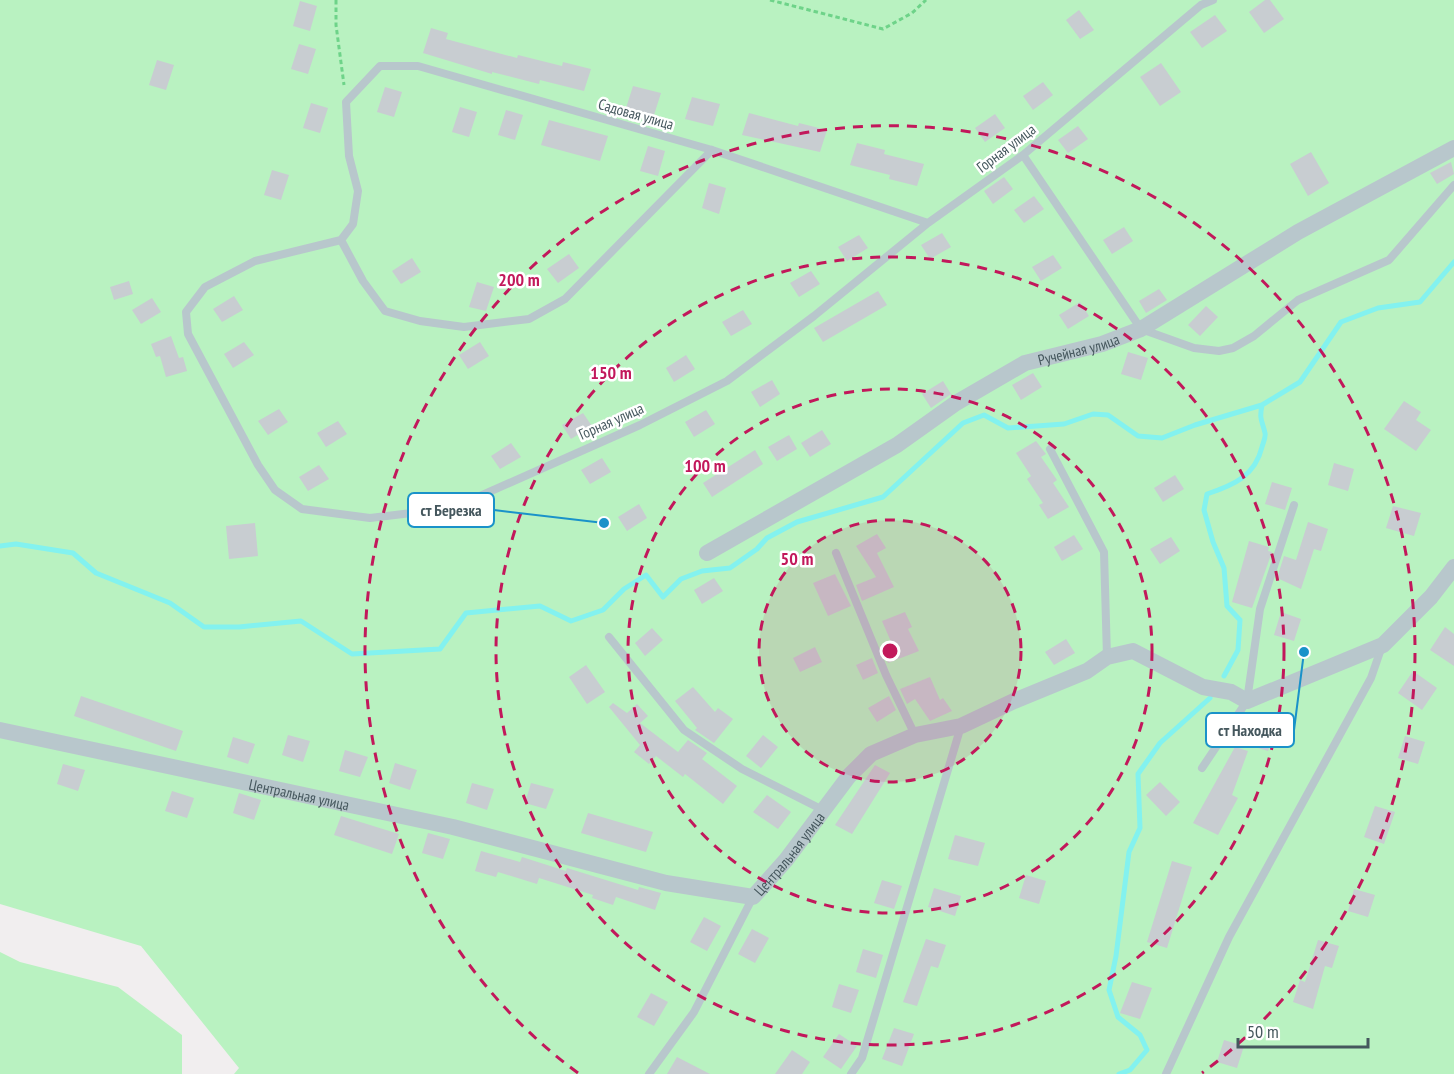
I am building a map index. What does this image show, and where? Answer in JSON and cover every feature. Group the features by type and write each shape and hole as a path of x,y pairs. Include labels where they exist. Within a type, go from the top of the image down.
{"street":[{"name":"Ручейная улица","path":"707,553 897,445 956,403 1025,363 1102,344 1141,329 1298,232 1454,148"},
{"path":"1247,701 1383,645 1431,597 1454,567"},
{"name":"Центральная улица","path":"0,730 453,827 666,883 753,897 786,860 849,776 872,754 915,735 961,726 1087,671 1107,657 1133,651 1203,687 1231,692 1247,701"}],"lane":[{"name":"Горная улица","path":"341,240 255,261 205,287 186,312 188,334 258,465 275,490 303,509 370,518 453,508 640,424 727,381 814,316 928,223 1023,154 1201,5 1213,0"},
{"name":"Садовая улица","path":"346,102 380,66 418,66 712,150 928,223"},
{"path":"346,102 349,156 358,191 353,224 341,240 363,281 385,311 420,321 464,327 529,319 565,299 712,150"},
{"path":"1023,154 1141,329 1194,348 1219,351 1233,348 1254,336 1298,300 1389,260 1454,185"},
{"path":"1050,449 1104,552 1107,657"},
{"path":"1202,768 1247,701 1260,609 1294,505"},
{"path":"836,553 886,675 915,735"},
{"path":"609,637 684,730 742,769 823,810"},
{"path":"1166,1074 1229,937 1371,678 1383,645"},
{"path":"851,1074 862,1058 961,726"},
{"path":"649,1074 694,1012 753,897"}],"path":[{"path":"336,0 336,25 346,102"},
{"path":"770,0 883,29 912,13 926,0"}],"green space":[{"path":"0,0 1454,0 1454,1074 234,1074 239,1068 141,946 0,904"},
{"path":"0,952 20,962 118,987 182,1035 182,1074 0,1074"}],"building":[{"path":"1265,0 1270,0 1284,19 1264,33 1249,12"},
{"path":"300,1 317,6 310,31 293,26"},
{"path":"1079,10 1094,30 1080,39 1066,20"},
{"path":"1215,15 1227,31 1202,48 1190,32"},
{"path":"431,28 448,33 446,39 517,58 518,55 562,66 563,62 591,69 584,91 540,80 539,84 492,72 492,74 423,53"},
{"path":"299,44 316,49 308,74 291,69"},
{"path":"157,60 174,65 166,90 149,85"},
{"path":"1161,63 1181,92 1160,106 1140,77"},
{"path":"1043,82 1053,95 1033,110 1023,96"},
{"path":"633,86 661,93 654,115 626,108"},
{"path":"385,87 402,92 394,117 377,112"},
{"path":"692,97 720,104 713,126 685,119"},
{"path":"311,103 328,108 320,133 303,128"},
{"path":"460,107 477,112 469,137 452,132"},
{"path":"506,110 523,115 515,140 498,135"},
{"path":"749,113 798,126 799,123 827,130 820,152 742,135"},
{"path":"995,114 1005,128 985,142 975,128"},
{"path":"549,120 608,136 600,161 541,145"},
{"path":"1078,126 1088,139 1068,153 1058,140"},
{"path":"857,143 885,150 884,154 924,164 917,186 889,179 890,175 850,165"},
{"path":"648,146 665,151 658,176 640,171"},
{"path":"1311,152 1329,183 1308,196 1290,164"},
{"path":"1451,162 1454,174 1437,184 1430,173"},
{"path":"272,170 289,175 281,200 264,195"},
{"path":"1004,177 1013,189 993,204 984,191"},
{"path":"709,183 726,188 719,214 702,208"},
{"path":"1034,196 1044,209 1024,223 1014,210"},
{"path":"1124,227 1133,241 1112,254 1103,240"},
{"path":"942,233 951,247 930,259 921,245"},
{"path":"859,235 868,248 847,261 838,247"},
{"path":"569,254 579,268 558,283 547,269"},
{"path":"1053,255 1062,268 1041,281 1032,267"},
{"path":"412,258 421,272 401,284 392,271"},
{"path":"811,271 820,284 799,297 790,283"},
{"path":"129,281 133,294 114,300 110,287"},
{"path":"477,282 494,287 486,311 469,307"},
{"path":"1159,289 1167,300 1146,313 1139,301"},
{"path":"878,291 887,305 823,342 814,328"},
{"path":"234,296 243,310 222,322 213,309"},
{"path":"152,298 161,312 141,324 132,310"},
{"path":"1080,302 1089,316 1068,329 1059,315"},
{"path":"1206,306 1218,317 1200,336 1188,325"},
{"path":"743,310 752,324 731,336 722,322"},
{"path":"171,336 179,358 183,357 187,371 166,377 160,356 156,357 151,344"},
{"path":"244,342 254,355 233,368 224,354"},
{"path":"480,342 489,356 468,369 459,355"},
{"path":"1128,352 1148,358 1141,380 1121,374"},
{"path":"686,355 695,369 674,382 666,368"},
{"path":"1033,373 1042,387 1021,400 1012,385"},
{"path":"772,380 780,394 760,407 751,392"},
{"path":"943,381 951,394 931,408 922,394"},
{"path":"1404,401 1421,412 1416,420 1431,430 1416,451 1384,429"},
{"path":"279,409 288,422 268,435 258,421"},
{"path":"706,410 715,424 694,437 685,422"},
{"path":"583,413 592,426 571,439 562,425"},
{"path":"338,421 347,434 326,447 317,433"},
{"path":"822,430 831,444 810,457 801,443"},
{"path":"789,435 797,449 777,461 768,447"},
{"path":"1036,441 1046,454 1041,457 1057,480 1053,483 1069,507 1048,519 1039,505 1043,503 1027,479 1031,476 1016,453"},
{"path":"511,443 521,457 500,469 491,456"},
{"path":"755,450 763,464 712,497 703,483"},
{"path":"602,458 611,472 590,484 581,470"},
{"path":"1334,463 1354,469 1348,491 1328,485"},
{"path":"319,465 329,479 308,491 299,477"},
{"path":"1175,475 1184,489 1163,502 1154,488"},
{"path":"1272,482 1292,488 1285,510 1265,504"},
{"path":"639,504 647,518 627,531 618,517"},
{"path":"1393,506 1421,513 1414,536 1386,528"},
{"path":"1308,522 1328,529 1321,551 1314,549 1301,589 1277,578 1284,556 1296,560"},
{"path":"255,523 258,556 229,559 226,526"},
{"path":"877,534 886,548 877,553 894,587 862,601 856,585 876,577 856,546"},
{"path":"1074,535 1083,549 1062,561 1054,547"},
{"path":"1171,537 1180,551 1160,564 1150,549"},
{"path":"1249,541 1269,547 1268,551 1272,552 1252,608 1232,602"},
{"path":"835,574 851,606 828,616 813,583"},
{"path":"714,578 723,591 702,604 694,590"},
{"path":"905,612 912,627 908,629 919,651 888,663 883,652 891,649 889,645 892,644 882,621"},
{"path":"1281,612 1301,619 1294,641 1274,635"},
{"path":"1445,627 1454,634 1454,666 1430,650"},
{"path":"652,628 663,640 645,656 635,643"},
{"path":"1066,639 1075,653 1054,665 1045,652"},
{"path":"815,647 822,662 800,672 793,658"},
{"path":"872,658 878,673 863,680 856,665"},
{"path":"586,665 605,692 587,704 569,677"},
{"path":"1413,671 1437,688 1422,710 1398,693"},
{"path":"930,677 940,700 943,698 952,711 930,721 915,699 907,704 900,689"},
{"path":"693,687 715,712 718,708 733,719 714,743 695,730 697,728 675,701"},
{"path":"81,696 183,731 176,751 74,716"},
{"path":"889,696 896,710 877,722 868,708"},
{"path":"613,703 627,713 637,704 648,716 640,723 678,752 688,740 707,753 702,759 737,786 723,804 685,774 683,777 656,756 649,764 634,752 640,745 609,707"},
{"path":"1259,714 1280,720 1268,751 1248,745"},
{"path":"288,735 310,741 303,762 282,755"},
{"path":"763,735 778,747 761,768 746,756"},
{"path":"1405,736 1425,742 1418,764 1398,758"},
{"path":"233,737 255,744 248,764 227,757"},
{"path":"1235,747 1248,751 1232,795 1238,798 1218,835 1193,823"},
{"path":"345,750 368,757 360,777 339,771"},
{"path":"395,763 417,770 410,790 389,783"},
{"path":"63,764 85,770 78,791 57,784"},
{"path":"875,765 890,773 852,834 835,825"},
{"path":"1160,782 1180,802 1166,816 1146,795"},
{"path":"472,783 494,789 487,810 466,803"},
{"path":"531,783 554,789 546,809 525,803"},
{"path":"172,791 194,798 187,818 165,811"},
{"path":"239,793 261,800 254,820 233,813"},
{"path":"767,795 791,812 778,829 753,812"},
{"path":"1375,806 1395,812 1384,844 1364,837"},
{"path":"588,813 653,832 646,852 581,833"},
{"path":"341,816 399,834 392,854 334,835"},
{"path":"428,833 450,839 443,859 422,853"},
{"path":"955,835 985,843 978,866 948,859"},
{"path":"481,851 520,862 522,857 638,890 639,887 661,893 655,910 616,897 613,905 592,898 593,895 539,878 537,884 498,872 496,877 475,871"},
{"path":"1172,861 1192,867 1167,948 1147,942"},
{"path":"1026,875 1046,881 1039,904 1019,898"},
{"path":"882,880 902,886 894,909 874,903"},
{"path":"934,888 961,896 955,916 928,907"},
{"path":"1354,889 1375,895 1368,917 1348,911"},
{"path":"704,917 721,926 707,951 690,942"},
{"path":"752,929 769,938 755,963 738,954"},
{"path":"926,939 946,945 938,968 931,966 917,1006 903,1002"},
{"path":"1318,940 1339,946 1332,968 1325,966 1313,1009 1293,1002 1300,980 1305,982"},
{"path":"863,949 883,955 876,978 856,972"},
{"path":"1132,982 1152,988 1140,1019 1120,1013"},
{"path":"839,984 859,990 851,1013 832,1007"},
{"path":"651,993 668,1002 654,1026 637,1017"},
{"path":"894,1028 914,1034 902,1066 882,1059"},
{"path":"839,1034 857,1046 841,1069 823,1057"},
{"path":"1224,1040 1244,1046 1237,1068 1217,1062"},
{"path":"792,1050 810,1062 802,1074 775,1074"},
{"path":"677,1057 710,1074 667,1074"}],"waterway":[{"path":"1224,676 1238,650 1240,620 1227,606 1224,568 1213,542 1204,510 1207,494 1234,483 1249,472 1259,457 1265,436 1261,417 1262,405 1300,382 1341,322 1378,308 1420,302 1454,262"},
{"path":"0,546 16,544 73,553 96,573 170,603 204,627 239,627 301,621 352,654 440,649 466,613 540,606 571,621 603,610 624,589 646,575 663,597 681,579 702,571 730,568 757,549 767,538 797,522 883,497 963,423 984,415 1008,428 1064,424 1093,414 1108,415 1138,436 1162,438 1195,425 1262,405"},
{"path":"1119,1074 1130,1070 1147,1050 1140,1035 1118,1017 1109,990 1116,956 1129,852 1140,828 1138,774 1160,743 1210,698"}],"place":[{"name":"ст Березка","path":"604,523"},
{"name":"ст Находка","path":"1304,652"}]}
